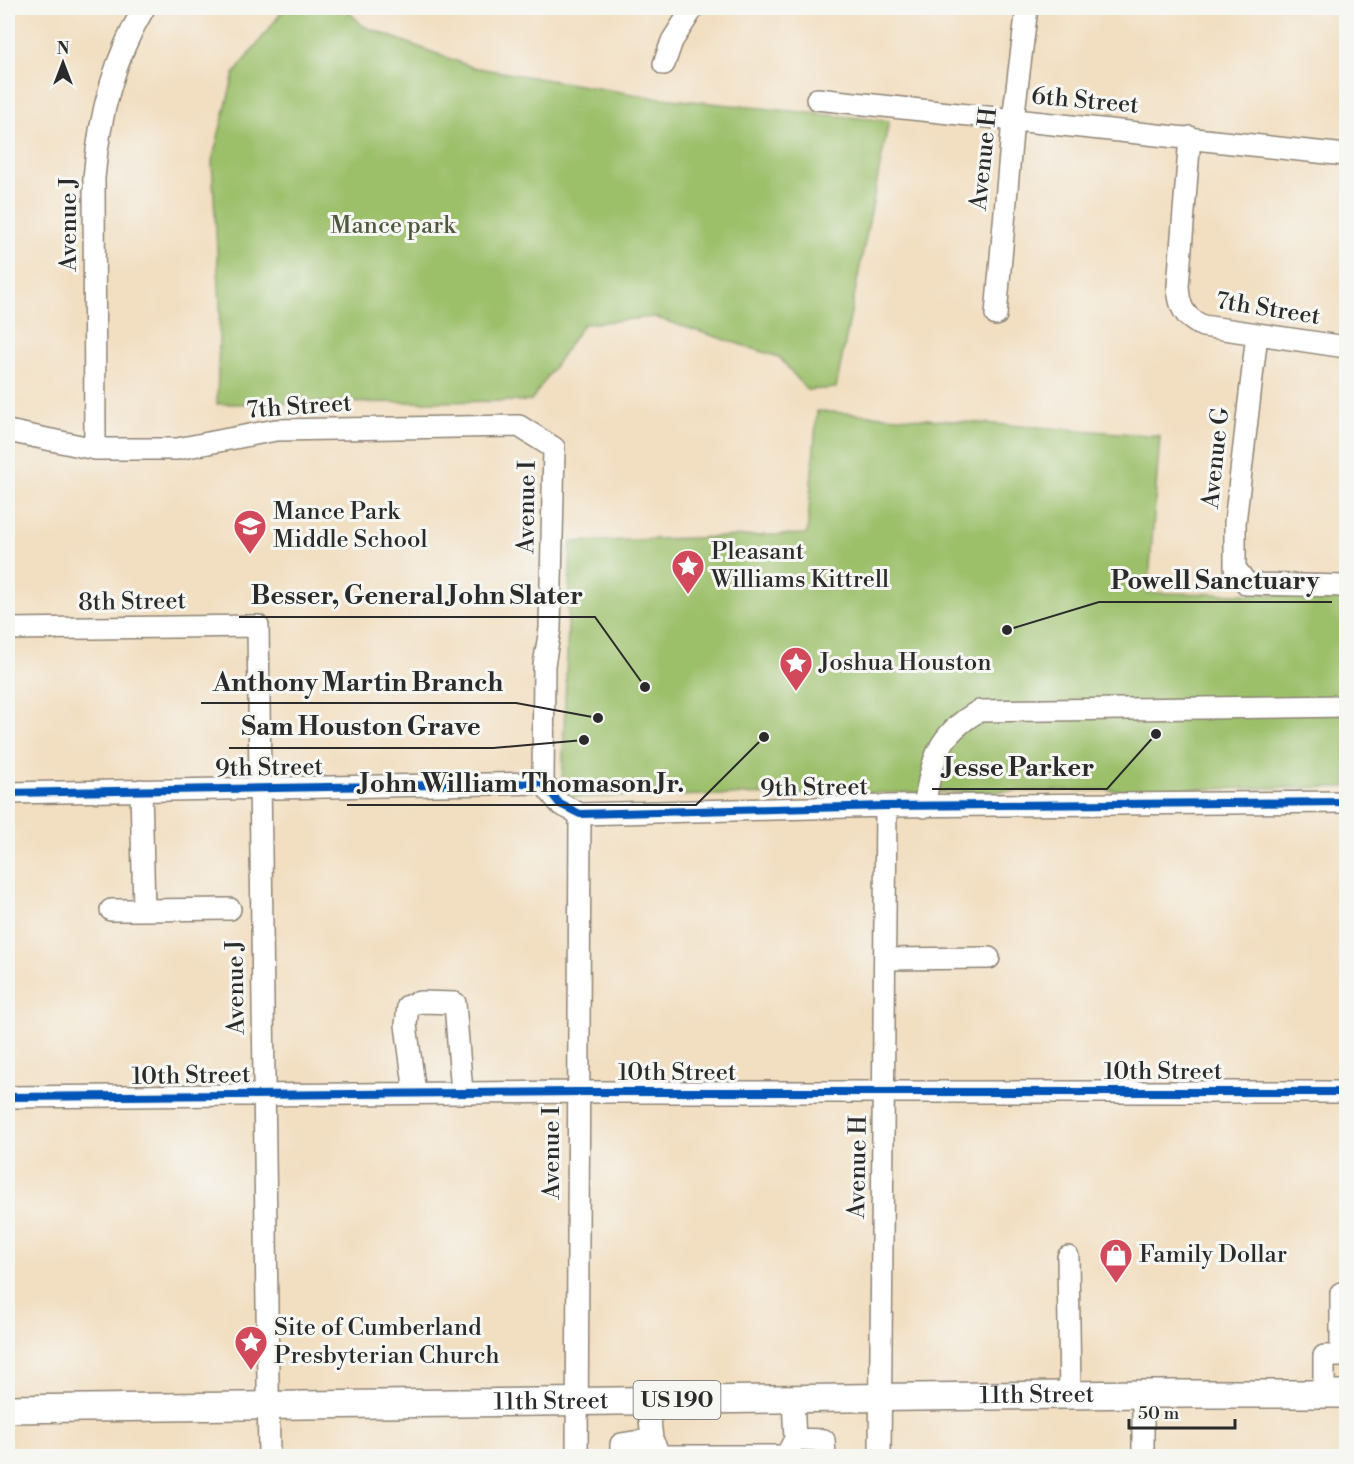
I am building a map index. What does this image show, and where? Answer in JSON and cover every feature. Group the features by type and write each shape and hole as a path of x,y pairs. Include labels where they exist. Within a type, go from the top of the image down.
{"main road":[{"name":"11th Street","path":"8,1409 1143,1394 1335,1394"}],"street":[{"name":"Avenue J","path":"95,450 94,178 97,141 104,105 116,66 144,8"},
{"path":"664,64 672,42 693,8"},
{"name":"Avenue H","path":"996,315 1013,120 1027,8"},
{"name":"6th Street","path":"818,99 1347,155"},
{"name":"7th Street","path":"1190,137 1178,286 1179,300 1184,314 1203,326 1347,347"},
{"name":"Avenue G","path":"1257,334 1235,523 1235,568 1247,584 1347,586"},
{"name":"7th Street","path":"8,431 95,450 177,449 276,430 519,426 554,448"},
{"name":"Avenue I","path":"543,783 543,665 550,629 554,448"},
{"name":"Avenue J","path":"258,626 268,1456"},
{"name":"8th Street","path":"8,629 258,626"},
{"path":"924,807 932,763 946,738 962,720 979,711 1347,706"},
{"path":"543,783 560,804 580,814"},
{"name":"9th Street","path":"8,793 543,783"},
{"path":"141,790 144,910"},
{"name":"9th Street","path":"580,814 886,806 1347,802"},
{"name":"Avenue H","path":"880,1456 886,806"},
{"name":"Avenue I","path":"577,1456 580,814"},
{"path":"111,910 230,909"},
{"path":"885,959 989,958"},
{"path":"415,1093 405,1025 408,1006 420,1002 455,1003 462,1093"},
{"name":"10th Street","path":"8,1097 578,1092 1347,1092"},
{"path":"1068,1257 1070,1396"},
{"path":"1335,1394 1324,1356 1344,1355 1344,1316"},
{"path":"1143,1394 1143,1456"},
{"path":"648,1401 652,1439 660,1456 786,1456 795,1439 793,1400"},
{"path":"621,1456 621,1444 652,1439"},
{"path":"795,1439 824,1440 825,1456"}],"green space":[{"name":"Mance park","path":"285,8 345,8 363,26 472,67 651,97 889,121 836,388 807,390 779,357 654,317 583,324 531,401 217,404 220,304 212,161 234,74"},
{"path":"817,411 1160,436 1148,593 1346,595 1346,787 567,797 562,785 571,542 807,534"}],"cycle path":[{"path":"8,793 543,783 560,804 580,814 886,806 1346,802"},
{"path":"8,1097 578,1092 1346,1092"}],"place":[{"name":"Mance Park Middle School","path":"250,555"},
{"name":"Pleasant Williams Kittrell","path":"688,595"},
{"name":"Powell Sanctuary","path":"1007,630"},
{"name":"Besser, General John Slater","path":"645,687"},
{"name":"Joshua Houston","path":"796,692"},
{"name":"Anthony Martin Branch","path":"598,718"},
{"name":"Jesse Parker","path":"1156,734"},
{"name":"John William Thomason Jr.","path":"764,737"},
{"name":"Sam Houston Grave","path":"584,740"},
{"name":"Family Dollar","path":"1116,1284"},
{"name":"Site of Cumberland Presbyterian Church","path":"251,1371"}]}
